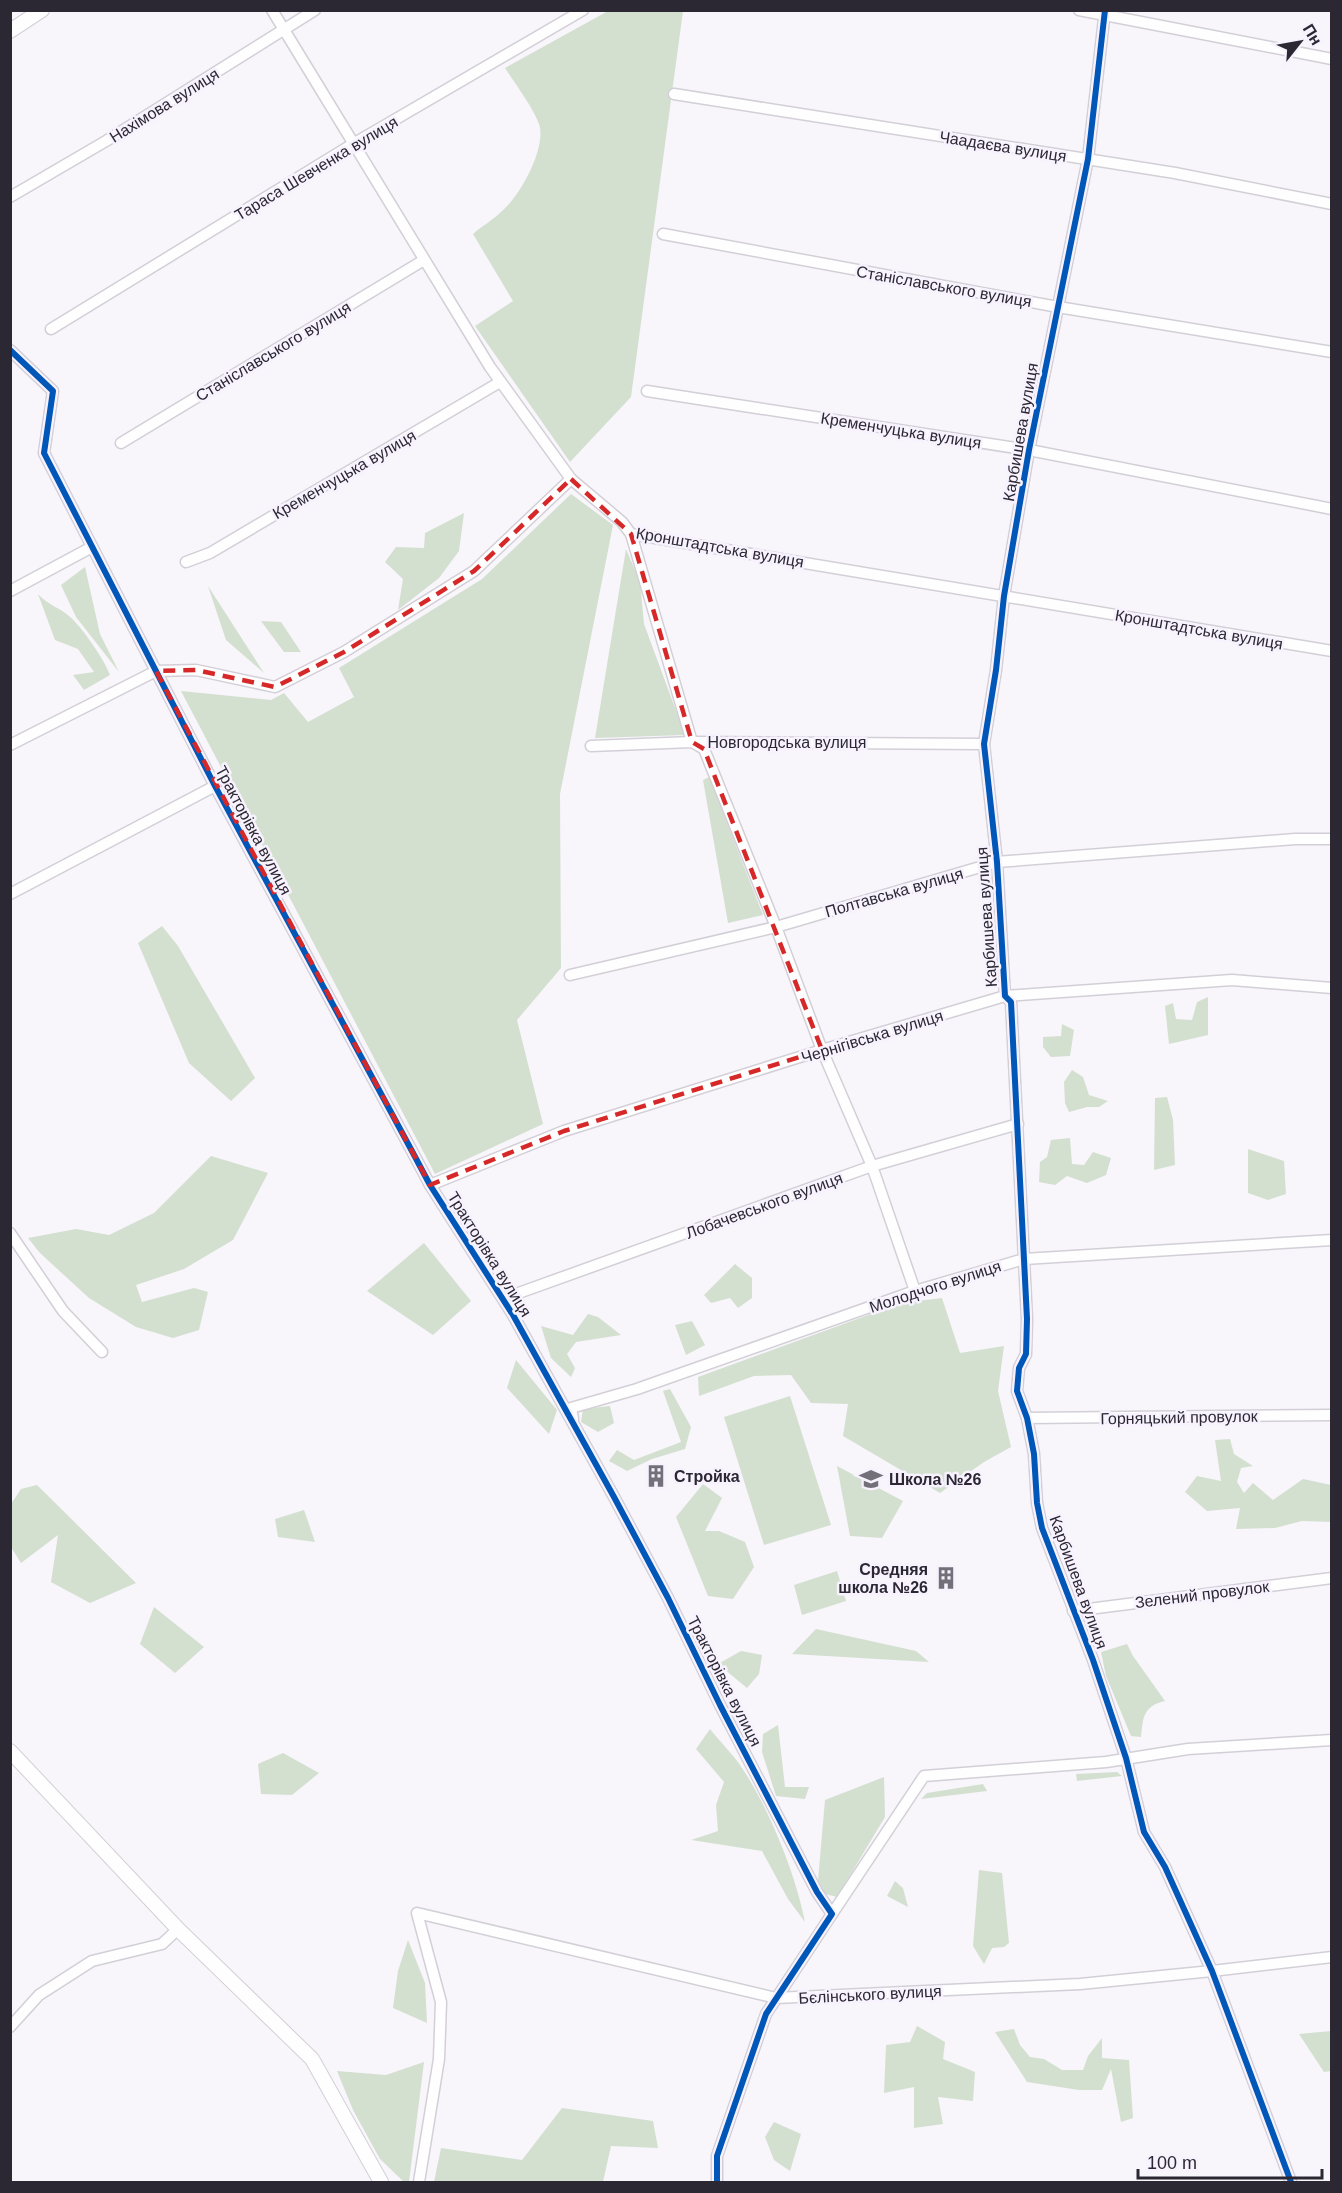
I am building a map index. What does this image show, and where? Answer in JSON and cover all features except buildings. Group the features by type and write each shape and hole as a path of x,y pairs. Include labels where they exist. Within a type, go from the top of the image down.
{"main road":[{"path":"10,31 42,10"},
{"path":"10,1751 178,1929 312,2059 381,2182"}],"street":[{"name":"Кронштадтська вулиця","path":"272,10 501,382 571,479 622,522 631,534 1332,651"},
{"name":"Нахімова вулиця","path":"10,197 106,141 315,10"},
{"name":"Тараса Шевченка вулиця","path":"51,329 353,144 583,10"},
{"path":"1079,10 1105,13 1332,59"},
{"name":"Карбишева вулиця","path":"1105,13 1088,159 1029,450 1004,596 996,670 984,744 997,862 1005,996 1011,1002 1018,1124 1026,1354 1019,1368 1017,1391 1027,1418 1034,1454 1037,1503 1042,1528 1093,1660 1126,1758 1144,1832 1165,1867 1212,1971 1291,2182"},
{"name":"Чаадаєва вулиця","path":"674,94 1176,173 1332,204"},
{"name":"Станіславського вулиця","path":"663,234 1058,307 1332,352"},
{"name":"Станіславського вулиця","path":"122,443 424,260"},
{"name":"Тракторівка вулиця","path":"10,350 52,391 44,453 215,786 430,1185 513,1315 668,1598 720,1705 817,1892 832,1914"},
{"name":"Кременчуцька вулиця","path":"186,562 210,553 501,382"},
{"name":"Кременчуцька вулиця","path":"647,391 1029,450 1332,509"},
{"path":"10,745 156,671 196,670 274,687 344,652 474,571 571,479"},
{"path":"631,534 692,742 704,749 776,927 822,1050 872,1166 915,1291"},
{"path":"10,591 92,547"},
{"name":"Новгородська вулиця","path":"591,746 692,742 984,744"},
{"path":"10,894 215,786"},
{"name":"Полтавська вулиця","path":"570,975 776,927 997,862 1295,839 1332,839"},
{"name":"Чернігівська вулиця","path":"430,1185 564,1131 822,1050 1005,996 1232,980 1332,988"},
{"name":"Лобачевського вулиця","path":"513,1294 872,1166 1018,1124"},
{"path":"10,1233 63,1311 102,1352"},
{"name":"Молодчого вулиця","path":"573,1426 572,1408 637,1389 915,1291 1024,1259 1332,1240"},
{"name":"Горняцький провулок","path":"1027,1418 1332,1415"},
{"name":"Зелений провулок","path":"1073,1611 1332,1578"},
{"path":"717,2182 717,2156 766,2014 924,1776 1106,1762 1188,1749 1332,1740"},
{"name":"Бєлінського вулиця","path":"419,2182 438,2059 441,2001 417,1913 776,1998 1080,1984 1332,1957"},
{"path":"10,2027 39,1995 92,1961 162,1944 178,1929"}],"highlighted area":[{"path":"571,479 631,534 692,742 704,749 822,1050 564,1131 430,1185 156,671 196,670 275,687 344,652 474,571"}],"green space":[{"path":"608,11 683,11 631,397 570,462 475,326 513,301 473,234 509,204 524,183 536,158 539,145 539,124 505,68"},
{"path":"571,494 613,525 560,794 561,968 517,1020 543,1124 435,1174 181,691 271,700 284,693 308,722 354,697 339,668 482,579"},
{"path":"464,513 459,551 439,578 398,610 403,579 385,562 396,547 424,548 425,533"},
{"path":"626,549 640,582 644,624 685,735 595,738"},
{"path":"85,567 100,634 119,672 76,617 61,585"},
{"path":"208,586 264,673 226,640"},
{"path":"38,594 74,621 98,652 110,675 84,690 73,675 94,672 78,649 55,640"},
{"path":"261,621 281,622 301,652 284,652"},
{"path":"709,777 763,915 728,923 703,780"},
{"path":"162,926 178,946 255,1078 231,1101 189,1063 138,943"},
{"path":"1208,997 1208,1035 1169,1044 1165,1006 1173,1003 1176,1019 1192,1020 1197,1002"},
{"path":"1062,1024 1074,1030 1070,1056 1051,1057 1043,1047 1043,1037 1061,1036"},
{"path":"1072,1070 1083,1077 1089,1095 1108,1101 1099,1107 1087,1107 1069,1112 1065,1103 1064,1082"},
{"path":"1167,1097 1173,1120 1175,1165 1154,1170 1155,1098"},
{"path":"1070,1138 1072,1164 1084,1165 1093,1152 1111,1158 1106,1175 1087,1183 1067,1176 1055,1185 1039,1182 1040,1162 1047,1157 1051,1140"},
{"path":"1248,1149 1284,1161 1286,1194 1268,1200 1248,1193"},
{"path":"211,1156 268,1173 233,1240 184,1269 136,1285 142,1302 194,1288 208,1292 199,1330 173,1338 136,1327 89,1298 40,1253 28,1238 76,1229 109,1235 154,1213"},
{"path":"424,1243 471,1301 433,1335 367,1291"},
{"path":"735,1264 752,1278 752,1298 738,1308 730,1298 711,1303 704,1295"},
{"path":"942,1298 960,1353 1004,1346 998,1391 1011,1447 984,1462 940,1493 843,1436 848,1404 811,1403 791,1375 754,1376 699,1396 698,1377 901,1303"},
{"path":"588,1314 598,1317 621,1335 576,1342 567,1354 575,1368 571,1377 551,1358 541,1326 573,1335"},
{"path":"692,1321 705,1345 686,1355 675,1325"},
{"path":"516,1360 557,1410 549,1434 507,1388"},
{"path":"670,1389 691,1427 685,1449 652,1459 627,1471 609,1461 617,1450 634,1460 681,1442 663,1391"},
{"path":"790,1396 831,1525 764,1545 724,1417"},
{"path":"610,1406 614,1423 598,1432 581,1422 583,1409"},
{"path":"1230,1439 1234,1454 1253,1466 1241,1468 1237,1482 1244,1493 1253,1483 1273,1500 1303,1479 1331,1485 1331,1522 1302,1521 1275,1528 1236,1529 1240,1508 1207,1511 1185,1492 1197,1476 1221,1481 1215,1440"},
{"path":"837,1466 903,1501 882,1538 850,1536"},
{"path":"703,1484 722,1498 705,1531 719,1531 745,1542 754,1567 733,1599 708,1596 676,1517"},
{"path":"37,1485 136,1583 90,1603 51,1582 58,1535 21,1563 11,1547 11,1504 21,1489"},
{"path":"304,1510 315,1542 278,1537 275,1519"},
{"path":"837,1571 846,1601 802,1615 794,1585"},
{"path":"154,1607 204,1647 175,1673 140,1644"},
{"path":"816,1629 916,1651 929,1662 792,1654"},
{"path":"1127,1644 1165,1701 1148,1710 1141,1737 1131,1736 1106,1676 1101,1652"},
{"path":"741,1651 762,1655 759,1674 747,1688 718,1664"},
{"path":"778,1725 785,1787 809,1787 805,1799 776,1796 762,1752 763,1734"},
{"path":"710,1729 738,1763 762,1802 788,1863 805,1922 788,1899 762,1851 691,1840 718,1831 716,1805 724,1782 696,1749"},
{"path":"283,1753 319,1773 292,1795 261,1794 258,1764"},
{"path":"1117,1772 1122,1776 1077,1781 1076,1774"},
{"path":"884,1777 885,1817 837,1897 817,1892 825,1800"},
{"path":"983,1784 987,1791 921,1799 927,1793"},
{"path":"979,1870 1002,1873 1009,1943 1004,1947 992,1948 984,1964 973,1946"},
{"path":"895,1881 903,1888 908,1907 887,1896"},
{"path":"408,1940 425,1983 427,2023 393,2008 398,1971"},
{"path":"917,2026 945,2042 943,2059 975,2072 973,2101 938,2097 943,2124 914,2128 914,2087 884,2093 886,2045 910,2042"},
{"path":"1014,2029 1020,2045 1030,2057 1044,2059 1062,2070 1083,2070 1088,2056 1102,2038 1102,2058 1129,2060 1133,2118 1121,2122 1111,2069 1102,2090 1079,2090 1027,2082 995,2032"},
{"path":"1331,2031 1331,2071 1324,2072 1299,2034"},
{"path":"424,2062 409,2182 404,2182 380,2159 353,2110 337,2071 386,2075"},
{"path":"562,2108 653,2121 658,2148 611,2146 603,2182 434,2182 441,2148 522,2160"},
{"path":"774,2122 801,2134 790,2171 774,2160 765,2137"}],"cycle path":[{"path":"1105,10 1088,159 1029,450 1004,596 996,670 984,744 997,862 1005,996 1011,1002 1027,1319 1026,1354 1019,1368 1017,1391 1027,1418 1034,1454 1037,1503 1042,1528 1093,1660 1126,1758 1144,1832 1165,1867 1212,1971 1291,2182"},
{"path":"10,350 53,391 44,453 215,786 430,1185 513,1315 614,1497 668,1598 720,1705 817,1892 832,1914 766,2014 717,2156 717,2182"}],"place":[{"name":"Стройка","path":"656,1476"},
{"name":"Школа №26","path":"871,1479"},
{"name":"Средняя школа №26","path":"946,1578"}]}
